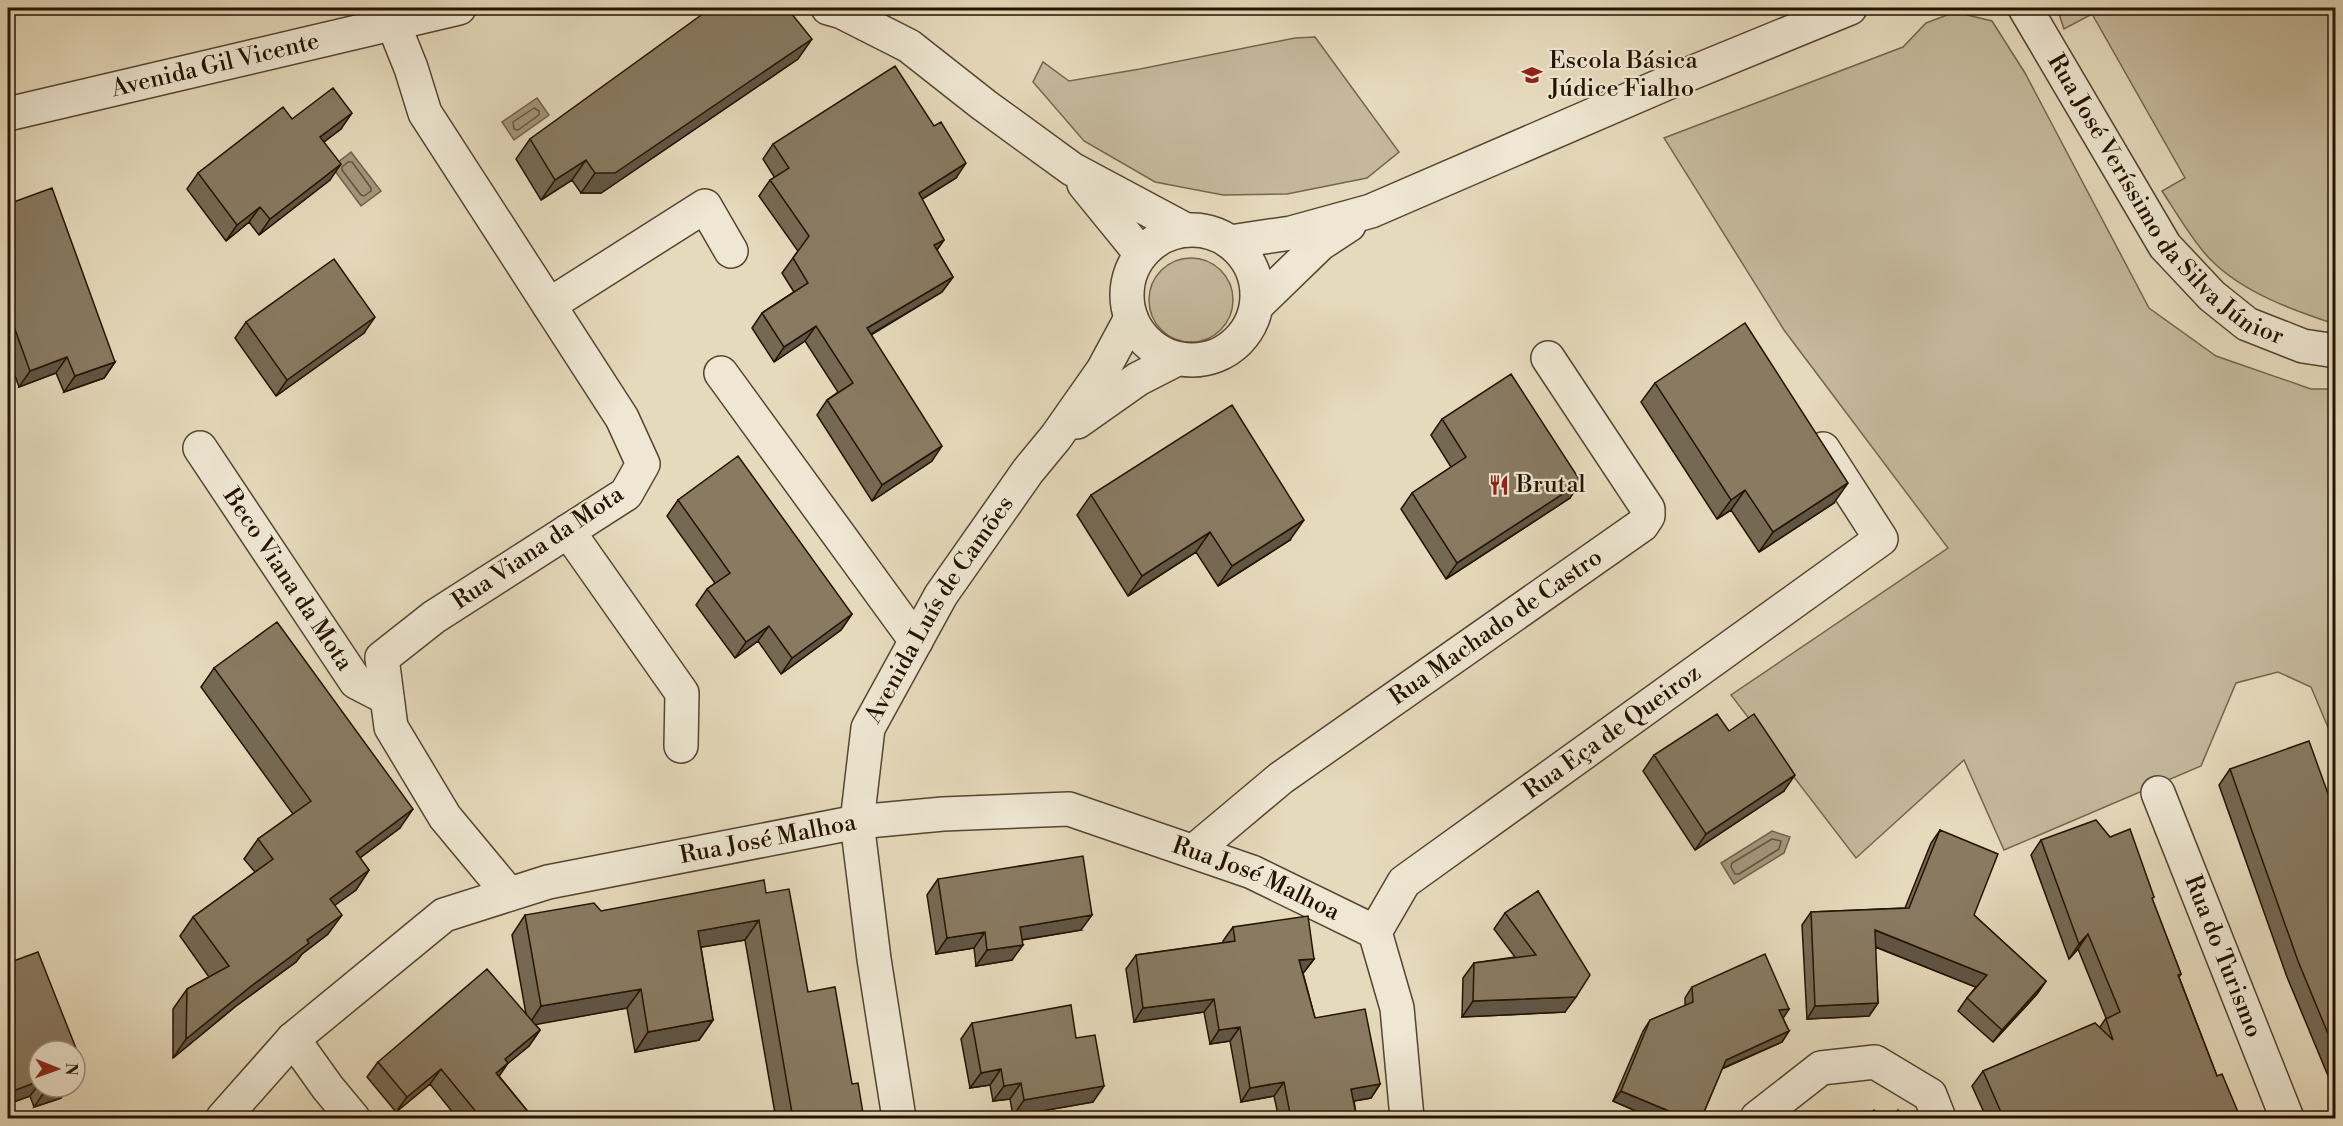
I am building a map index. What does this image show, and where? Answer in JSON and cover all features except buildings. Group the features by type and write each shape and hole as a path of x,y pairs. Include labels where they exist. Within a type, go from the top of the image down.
{"street":[{"name":"Avenida Gil Vicente","path":"8,114 459,8"},
{"path":"828,8 842,12 909,46 984,105 1072,169 1186,230"},
{"path":"1230,242 1291,233 1371,211 1667,83 1850,8"},
{"name":"Rua José Veríssimo da Silva Júnior","path":"2025,8 2165,246 2212,296 2247,324 2303,346 2336,351"},
{"name":"Rua Viana da Mota","path":"393,23 411,68 425,113 622,418 643,464 626,494 434,617 382,658 390,727 445,817 509,894"},
{"path":"1072,169 1141,254"},
{"path":"549,305 705,206 732,251"},
{"path":"1257,305 1320,244 1371,211"},
{"path":"1186,230 1202,230 1217,234 1230,242 1244,254 1253,270 1258,287 1257,305 1251,326 1237,343 1219,355 1198,361 1177,359 1157,350 1141,336 1131,318 1127,296 1130,273 1141,254 1154,242 1169,233 1186,230"},
{"path":"1056,438 1103,370 1131,318"},
{"name":"Rua Machado de Castro","path":"1194,851 1281,778 1642,525 1648,516 1648,509 1548,358"},
{"path":"1056,438 1138,379 1177,359"},
{"path":"721,373 916,641"},
{"name":"Rua Eça de Queiroz","path":"1375,932 1404,882 1881,539 1806,421"},
{"name":"Avenida Luís de Camões","path":"899,1119 874,959 857,822 868,728 941,595 1028,471 1056,438"},
{"name":"Beco Viana da Mota","path":"200,448 356,682 387,698"},
{"path":"568,531 682,693 681,746"},
{"name":"Rua do Turismo","path":"2158,793 2287,1119"},
{"name":"Rua José Malhoa","path":"223,1119 293,1039 444,915 549,882 857,822 943,814 1069,809 1252,872 1375,932"},
{"path":"1375,932 1398,1008 1407,1119"},
{"path":"293,1039 353,1119"},
{"path":"1757,1119 1821,1068 1875,1062 1930,1095 1939,1119"}],"shaded area":[{"path":"2057,8 2335,8 2335,324 2268,299 2237,281 2210,259 2191,236 2162,191 2185,178 2092,14 2064,29"},
{"path":"1955,12 1992,21 2025,73 2149,308 2216,356 2311,389 2335,389 2335,744 2311,687 2278,672 2236,683 2201,766 2004,850 1964,760 1856,858 1731,695 1948,548 1784,330 1664,138 1903,47 1926,23"},
{"path":"1315,37 1399,152 1367,178 1287,194 1223,195 1155,182 1084,141 1033,82 1043,62 1069,81 1295,38"},
{"path":"1191,258 1214,265 1226,277 1233,300 1226,323 1214,335 1191,342 1168,335 1156,323 1149,300 1156,277 1168,265"}],"water":[{"path":"537,98 549,115 514,140 502,122"},
{"path":"351,152 381,191 361,206 332,167"},
{"path":"1772,831 1790,837 1784,853 1734,884 1721,863"}],"place":[{"name":"Escola Básica Júdice Fialho","path":"1532,75"},
{"name":"Brutal","path":"1499,485"}]}
